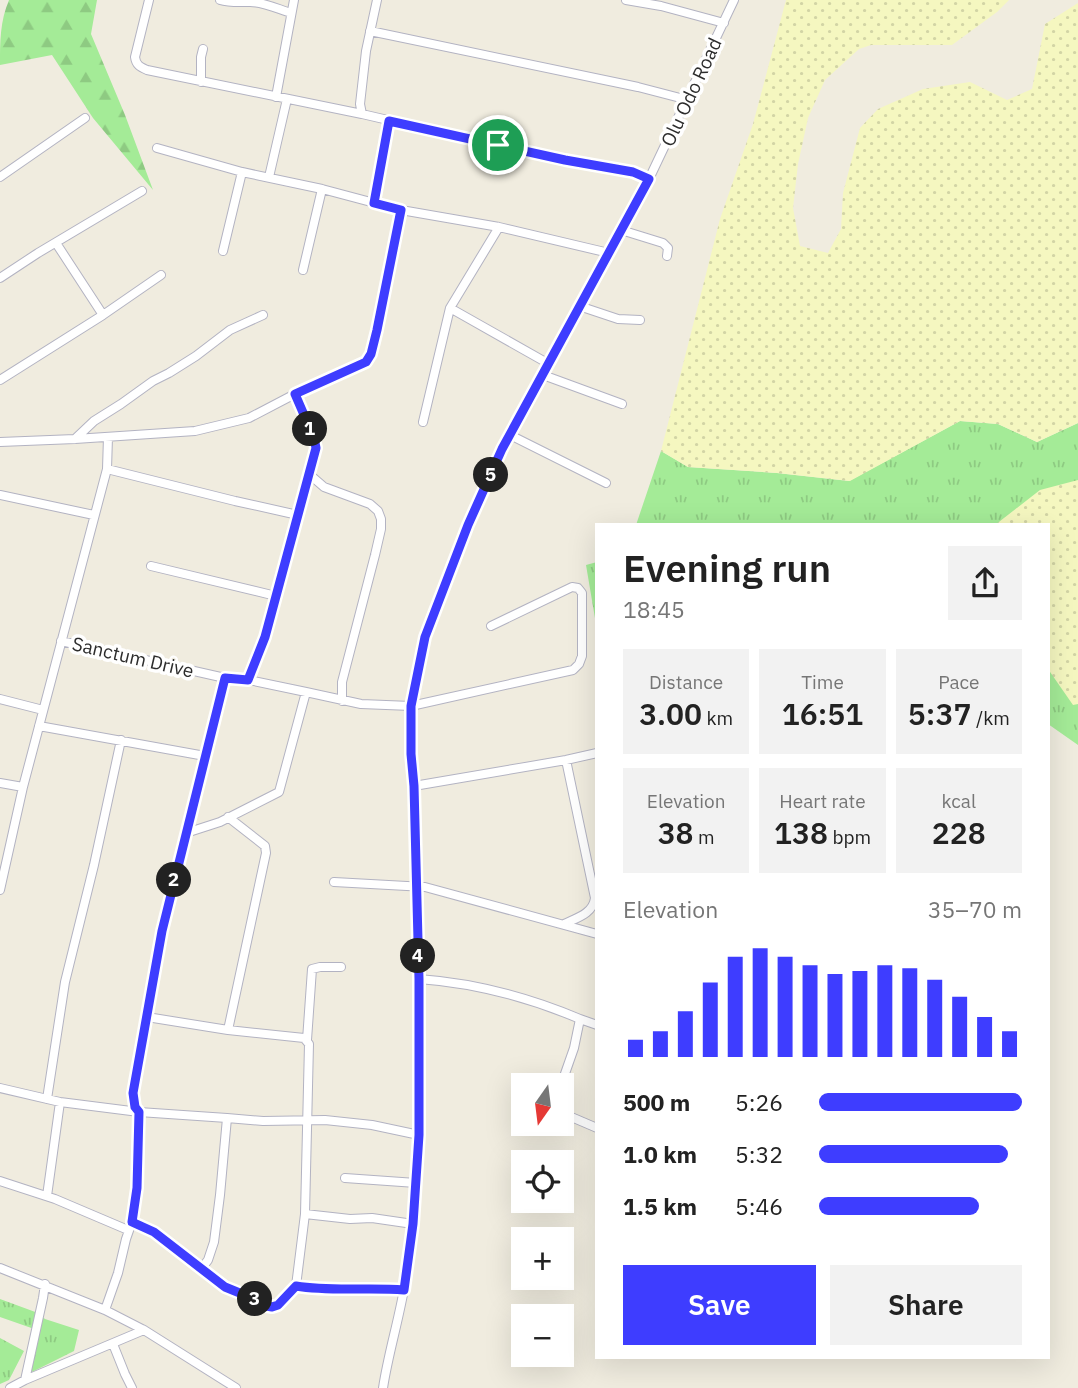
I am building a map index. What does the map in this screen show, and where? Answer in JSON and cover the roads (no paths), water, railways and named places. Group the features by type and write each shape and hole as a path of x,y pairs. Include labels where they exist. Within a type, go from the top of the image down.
{"street":[{"path":"149,0 135,57 141,68 565,160 633,172 649,179"},
{"path":"220,0 262,4 291,13"},
{"path":"275,97 294,0"},
{"path":"362,114 360,104 377,0"},
{"path":"625,0 661,6 724,23"},
{"name":"Olu Odo Road","path":"383,1388 404,1290 413,1224 419,1135 419,979 411,706 425,637 468,525 510,435 649,179 734,0"},
{"path":"370,32 587,76 688,100"},
{"path":"201,82 203,48"},
{"path":"269,177 287,99"},
{"path":"0,177 85,118"},
{"path":"374,203 389,121"},
{"path":"157,148 242,172 401,210 499,228 609,253"},
{"path":"223,251 242,172"},
{"path":"303,270 322,189"},
{"path":"0,278 142,191"},
{"path":"0,442 195,431 250,418 366,362 371,354 401,210"},
{"path":"423,422 450,308 499,228"},
{"path":"621,230 663,243 668,248 667,256"},
{"path":"56,243 103,315"},
{"path":"0,380 103,315 160,275"},
{"path":"579,306 618,319 640,320"},
{"path":"450,308 549,364"},
{"path":"75,439 94,421 196,356 224,334 263,315"},
{"path":"543,375 622,404"},
{"path":"248,680 265,637 316,448 295,394"},
{"path":"510,435 606,483"},
{"path":"0,890 23,786 107,470 108,437"},
{"path":"107,470 298,515"},
{"path":"309,474 324,487 370,504 382,519 342,682 342,701"},
{"path":"0,495 94,515"},
{"path":"151,565 276,596"},
{"name":"Sanctum Drive","path":"61,640 225,678 248,680 360,705 411,706 573,670 582,656 582,593 578,588 572,587 491,626"},
{"path":"105,1310 118,1273 137,1188 139,1112 135,1107 133,1093 162,931 225,678"},
{"path":"186,833 228,817 279,792 306,692"},
{"path":"0,699 43,710"},
{"path":"39,726 205,756"},
{"path":"47,1099 65,982 121,740"},
{"path":"414,786 595,753"},
{"path":"564,925 589,912 595,905 566,760"},
{"path":"0,783 23,786"},
{"path":"228,817 265,846 266,853 228,1030"},
{"path":"334,882 416,885 595,933"},
{"path":"0,1181 154,1232 225,1287 266,1306 278,1305 296,1286 305,1214 307,1040 312,970 320,967 341,967"},
{"path":"419,979 481,987 542,1004 595,1024"},
{"path":"147,1017 307,1040"},
{"path":"565,1073 580,1019"},
{"path":"0,1088 60,1102 139,1112 263,1121 326,1120 372,1125 419,1135"},
{"path":"47,1196 60,1102"},
{"path":"202,1268 214,1242 227,1118"},
{"path":"574,1118 595,1127"},
{"path":"345,1178 416,1183"},
{"path":"305,1214 350,1219 372,1218 413,1224"},
{"path":"0,1268 105,1310 144,1330 236,1388"},
{"path":"25,1380 45,1284"},
{"path":"296,1286 404,1290"},
{"path":"10,1388 144,1330"},
{"path":"113,1344 132,1388"}]}
